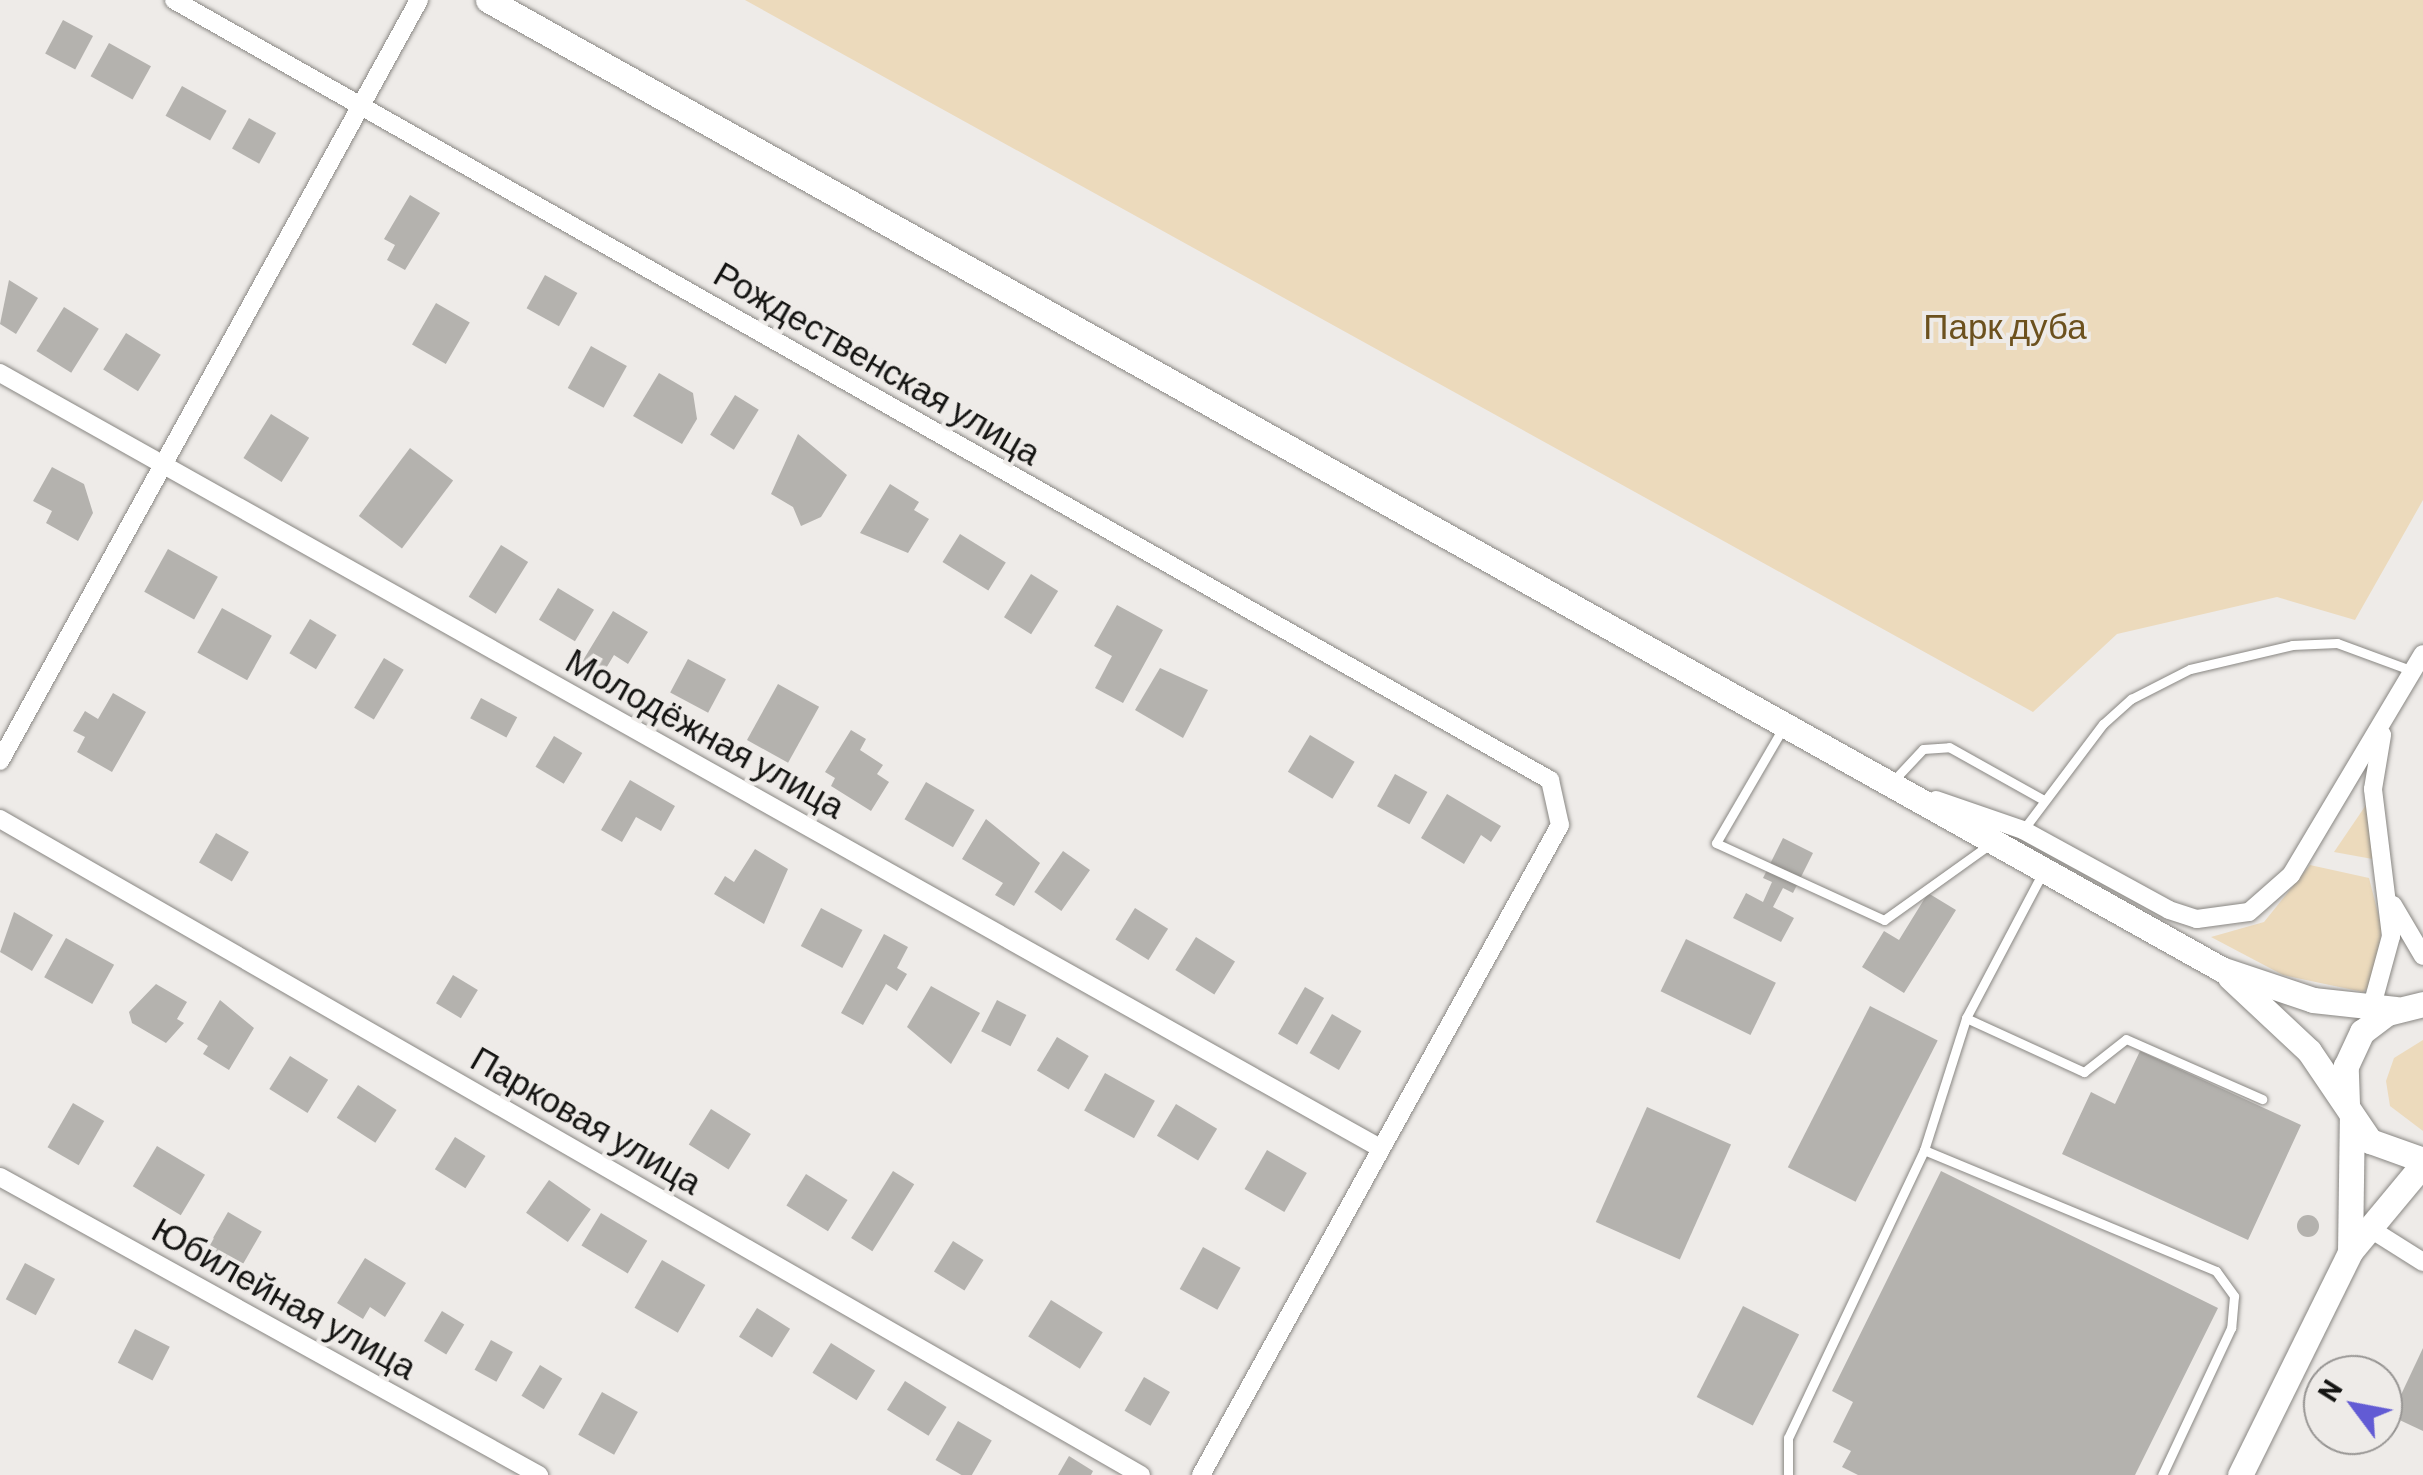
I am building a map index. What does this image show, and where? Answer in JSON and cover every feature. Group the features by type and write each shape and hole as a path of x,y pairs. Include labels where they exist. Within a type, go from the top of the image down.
{"main road":[{"path":"488,0 2221,969 2313,1000 2384,1008 2423,1004"},
{"path":"2221,969 2309,1051 2349,1111 2382,1150 2423,1162 2350,1252 2240,1475"},
{"path":"2350,1252 2346,1066 2362,1032 2384,1008"}],"street":[{"name":"Рождественская улица","path":"174,0 1550,780 1560,824 1380,1148"},
{"path":"0,761 168,467 420,0"},
{"name":"Молодёжная улица","path":"0,373 1380,1148"},
{"path":"1890,785 2023,830 2169,910 2209,920 2249,912 2291,874 2418,662"},
{"path":"2384,1008 2392,902 2372,774 2390,711"},
{"name":"Парковая улица","path":"0,819 1141,1475"},
{"path":"2392,902 2423,956"},
{"path":"1202,1475 1380,1148"},
{"name":"Юбилейная улица","path":"0,1177 540,1475"},
{"path":"2369,1228 2423,1262"}],"lane":[{"path":"2023,830 2042,799 2131,699 2190,668 2292,644 2337,643 2418,662"},
{"path":"1785,726 1716,843 1884,920 1994,842"},
{"path":"1890,785 1923,749 1949,747 2042,799"},
{"path":"1788,1475 1788,1438 1924,1150 1966,1018 2043,870"},
{"path":"1966,1018 2084,1072 2126,1039 2262,1099"},
{"path":"1924,1150 2216,1270 2234,1296 2231,1328 2162,1475"}],"green space":[{"name":"Парк дуба","path":"745,0 2423,0 2423,500 2355,620 2277,597 2117,634 2033,712"},
{"path":"2368,802 2378,860 2334,852"},
{"path":"2310,865 2369,878 2382,929 2372,984 2363,992 2283,975 2211,937 2264,922"},
{"path":"2423,1040 2423,1131 2390,1106 2386,1081 2394,1058"}],"building":[{"path":"63,20 93,36 75,70 45,54"},
{"path":"109,43 151,66 133,100 91,76"},
{"path":"182,86 227,111 210,140 166,116"},
{"path":"249,118 276,133 259,164 232,149"},
{"path":"410,195 440,213 405,270 387,260 395,245 384,239"},
{"path":"545,275 577,293 559,326 527,308"},
{"path":"9,280 38,298 16,334 0,324"},
{"path":"436,303 470,322 446,364 412,345"},
{"path":"64,307 99,329 71,373 36,351"},
{"path":"126,333 161,355 138,391 103,369"},
{"path":"591,346 627,366 604,408 568,388"},
{"path":"659,373 693,393 697,419 682,444 633,416"},
{"path":"735,395 759,410 734,450 710,435"},
{"path":"271,414 309,438 282,482 243,458"},
{"path":"798,434 847,475 821,517 801,526 793,507 771,494"},
{"path":"410,448 453,480 402,548 359,516"},
{"path":"52,467 84,484 93,513 78,541 46,523 52,511 33,501"},
{"path":"890,484 919,502 914,510 929,519 908,553 860,533"},
{"path":"960,534 1006,563 988,591 943,562"},
{"path":"501,545 528,562 496,614 469,597"},
{"path":"168,549 218,577 194,619 144,592"},
{"path":"1031,574 1058,591 1031,634 1004,617"},
{"path":"558,588 594,610 575,641 539,620"},
{"path":"1117,605 1163,630 1123,703 1095,688 1112,656 1094,646"},
{"path":"222,608 272,636 247,680 197,653"},
{"path":"613,611 648,632 628,664 614,655 602,675 582,662"},
{"path":"310,619 337,635 316,669 289,653"},
{"path":"384,658 404,670 374,720 354,708"},
{"path":"688,659 726,679 708,713 670,693"},
{"path":"1160,668 1208,690 1183,738 1135,710"},
{"path":"778,684 819,707 788,763 747,740"},
{"path":"113,693 146,712 112,772 77,752 85,737 73,731 85,711 98,719"},
{"path":"481,698 517,717 506,738 470,718"},
{"path":"851,730 866,739 860,750 883,765 877,774 889,782 871,811 831,786 835,778 825,772"},
{"path":"1310,735 1355,762 1332,799 1288,772"},
{"path":"554,736 582,753 564,784 535,767"},
{"path":"1395,774 1427,792 1409,824 1377,806"},
{"path":"630,780 675,806 661,831 636,817 622,842 601,830"},
{"path":"926,782 974,810 953,847 904,819"},
{"path":"1447,794 1501,826 1491,842 1481,835 1464,864 1421,838"},
{"path":"986,819 1040,863 1014,906 995,895 1003,883 962,859"},
{"path":"216,833 249,852 232,881 199,862"},
{"path":"1783,838 1813,853 1793,893 1783,888 1773,907 1794,918 1781,942 1733,918 1746,893 1763,902 1772,882 1763,878"},
{"path":"755,849 788,869 764,924 714,894 725,876 734,882"},
{"path":"1063,851 1090,870 1061,911 1034,892"},
{"path":"1928,893 1956,910 1904,993 1862,967 1884,931 1899,940"},
{"path":"821,908 862,930 842,968 801,946"},
{"path":"1135,908 1168,929 1148,960 1115,939"},
{"path":"14,912 53,935 32,971 0,952"},
{"path":"884,934 908,947 897,968 907,974 897,991 886,984 863,1025 841,1013"},
{"path":"1196,937 1235,961 1214,994 1175,970"},
{"path":"66,938 114,965 92,1004 44,977"},
{"path":"1686,939 1776,983 1750,1035 1661,991"},
{"path":"453,975 478,990 461,1018 436,1003"},
{"path":"156,984 187,1002 177,1019 184,1023 166,1043 132,1023 129,1012"},
{"path":"931,986 980,1013 951,1064 907,1027"},
{"path":"1305,987 1324,998 1297,1045 1278,1034"},
{"path":"220,1000 254,1028 229,1070 203,1054 208,1046 197,1039"},
{"path":"997,1000 1026,1015 1011,1046 981,1031"},
{"path":"1870,1006 1938,1041 1856,1202 1788,1167"},
{"path":"1332,1014 1361,1031 1339,1070 1310,1053"},
{"path":"1057,1037 1089,1056 1069,1089 1037,1070"},
{"path":"2140,1051 2301,1125 2248,1240 2062,1154 2091,1092 2115,1104"},
{"path":"290,1056 328,1080 307,1113 269,1089"},
{"path":"1105,1073 1155,1101 1134,1138 1084,1111"},
{"path":"358,1085 397,1110 375,1143 337,1118"},
{"path":"73,1103 104,1121 79,1165 48,1147"},
{"path":"1176,1104 1217,1129 1198,1160 1157,1136"},
{"path":"1647,1107 1731,1144 1680,1260 1596,1222"},
{"path":"711,1109 751,1134 729,1170 689,1145"},
{"path":"455,1137 486,1156 465,1188 435,1169"},
{"path":"157,1146 205,1175 181,1215 133,1186"},
{"path":"1267,1150 1307,1173 1284,1212 1244,1189"},
{"path":"893,1171 914,1184 872,1251 851,1238"},
{"path":"1941,1171 2218,1308 2135,1475 1858,1475 1842,1467 1851,1451 1833,1442 1853,1402 1832,1391"},
{"path":"806,1174 848,1200 828,1231 786,1205"},
{"path":"549,1180 591,1209 568,1242 526,1213"},
{"path":"228,1212 262,1232 240,1269 206,1249"},
{"path":"601,1213 647,1241 628,1273 581,1246"},
{"path":"2308,1215 2316,1218 2316,1234 2308,1237 2300,1234 2297,1226 2300,1218"},
{"path":"953,1241 984,1260 964,1291 934,1272"},
{"path":"1203,1247 1241,1268 1217,1310 1180,1289"},
{"path":"365,1258 406,1283 385,1317 370,1307 363,1319 337,1303"},
{"path":"662,1260 705,1285 678,1333 634,1308"},
{"path":"25,1263 55,1279 36,1315 6,1299"},
{"path":"1051,1300 1103,1332 1080,1369 1028,1336"},
{"path":"1743,1306 1799,1335 1753,1425 1697,1397"},
{"path":"757,1308 790,1329 772,1358 739,1337"},
{"path":"442,1311 464,1324 446,1354 424,1341"},
{"path":"135,1329 170,1347 152,1381 118,1363"},
{"path":"491,1340 513,1352 496,1382 475,1370"},
{"path":"831,1343 875,1371 857,1400 812,1373"},
{"path":"2423,1348 2423,1431 2403,1422 2403,1390"},
{"path":"540,1365 562,1378 544,1409 521,1396"},
{"path":"1144,1377 1170,1392 1150,1426 1124,1411"},
{"path":"905,1381 947,1407 929,1436 887,1410"},
{"path":"602,1392 638,1412 614,1455 578,1435"},
{"path":"958,1421 992,1440 972,1475 962,1475 936,1460"},
{"path":"1069,1456 1093,1471 1091,1475 1058,1475"}]}
